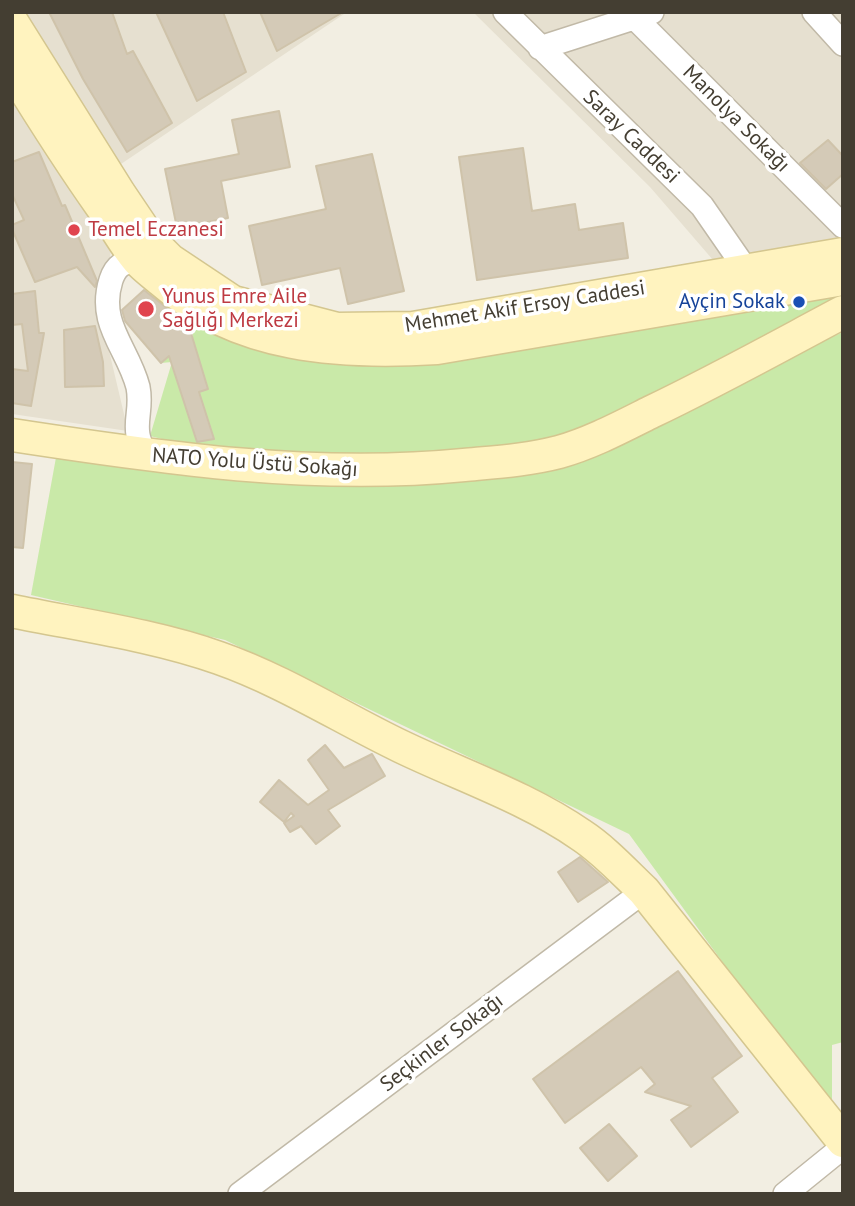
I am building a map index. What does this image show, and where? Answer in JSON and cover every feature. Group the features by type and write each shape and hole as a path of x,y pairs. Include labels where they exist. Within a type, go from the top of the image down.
{"street":[{"name":"Saray Caddesi","path":"505,12 702,206 752,282"},
{"path":"814,12 843,44"},
{"path":"540,48 639,14"},
{"name":"Manolya Sokağı","path":"639,14 843,226"},
{"name":"Mehmet Akif Ersoy Caddesi","path":"12,22 112,182 145,251"},
{"name":"Mehmet Akif Ersoy Caddesi","path":"12,69 59,145 145,251 170,260 233,302 337,329 413,328 752,282 843,279"},
{"path":"145,251 116,268 110,284 108,309 113,330 136,379 141,404 138,433 145,455"},
{"name":"Mehmet Akif Ersoy Caddesi","path":"752,282 843,254"},
{"name":"NATO Yolu Üstü Sokağı","path":"12,435 145,455 302,470 396,471 510,461 559,452 595,439 687,395 843,312"},
{"path":"12,611 180,646 220,658 254,672 400,746 547,813 583,836 644,891 843,1141"},
{"name":"Seçkinler Sokağı","path":"240,1194 644,891"},
{"path":"785,1194 843,1147"}],"shaded area":[{"path":"21,12 347,12 118,166"},
{"path":"473,12 843,12 843,243 713,260 650,187"},
{"path":"12,88 111,250 102,321 128,431 12,414"}],"green space":[{"path":"843,291 843,301 815,317 568,436 489,451 369,459 178,443 150,436 172,362 161,363 193,335 163,302 216,326"},
{"path":"843,332 843,1042 832,1045 832,1112 629,834 225,640 31,595 57,452 346,486 563,462"}],"building":[{"path":"49,12 112,12 127,54 133,51 172,123 127,152 83,79"},
{"path":"156,12 223,12 246,72 197,101"},
{"path":"260,12 343,12 277,51"},
{"path":"279,111 290,167 221,181 228,218 177,228 165,169 239,154 232,120"},
{"path":"828,140 843,156 843,174 826,189 800,163"},
{"path":"523,148 532,211 575,204 579,230 623,223 628,258 477,280 459,157"},
{"path":"39,152 97,281 95,287 77,267 35,282 12,229 12,225 24,220 12,194 12,162"},
{"path":"372,154 404,291 348,304 340,268 262,285 249,226 326,209 316,166"},
{"path":"144,290 172,312 191,333 208,389 199,392 214,439 197,442 169,356 161,363 125,321 122,310"},
{"path":"35,291 39,333 44,333 31,406 12,403 12,369 28,371 22,324 12,325 12,294"},
{"path":"95,326 103,362 104,386 65,387 64,330"},
{"path":"12,462 32,464 23,548 12,547"},
{"path":"325,745 344,768 372,754 385,776 328,810 340,826 316,844 301,826 290,832 284,823 294,816 291,813 284,822 260,802 279,780 308,805 329,790 308,760"},
{"path":"580,857 608,882 578,902 558,872"},
{"path":"678,971 742,1056 712,1078 738,1112 691,1147 671,1120 691,1106 645,1092 655,1084 641,1067 565,1123 533,1079"},
{"path":"609,1124 637,1156 608,1181 580,1148"}],"place":[{"name":"Temel Eczanesi","path":"74,230"},
{"name":"Ayçin Sokak","path":"799,302"},
{"name":"Yunus Emre Aile Sağlığı Merkezi","path":"146,309"}]}
